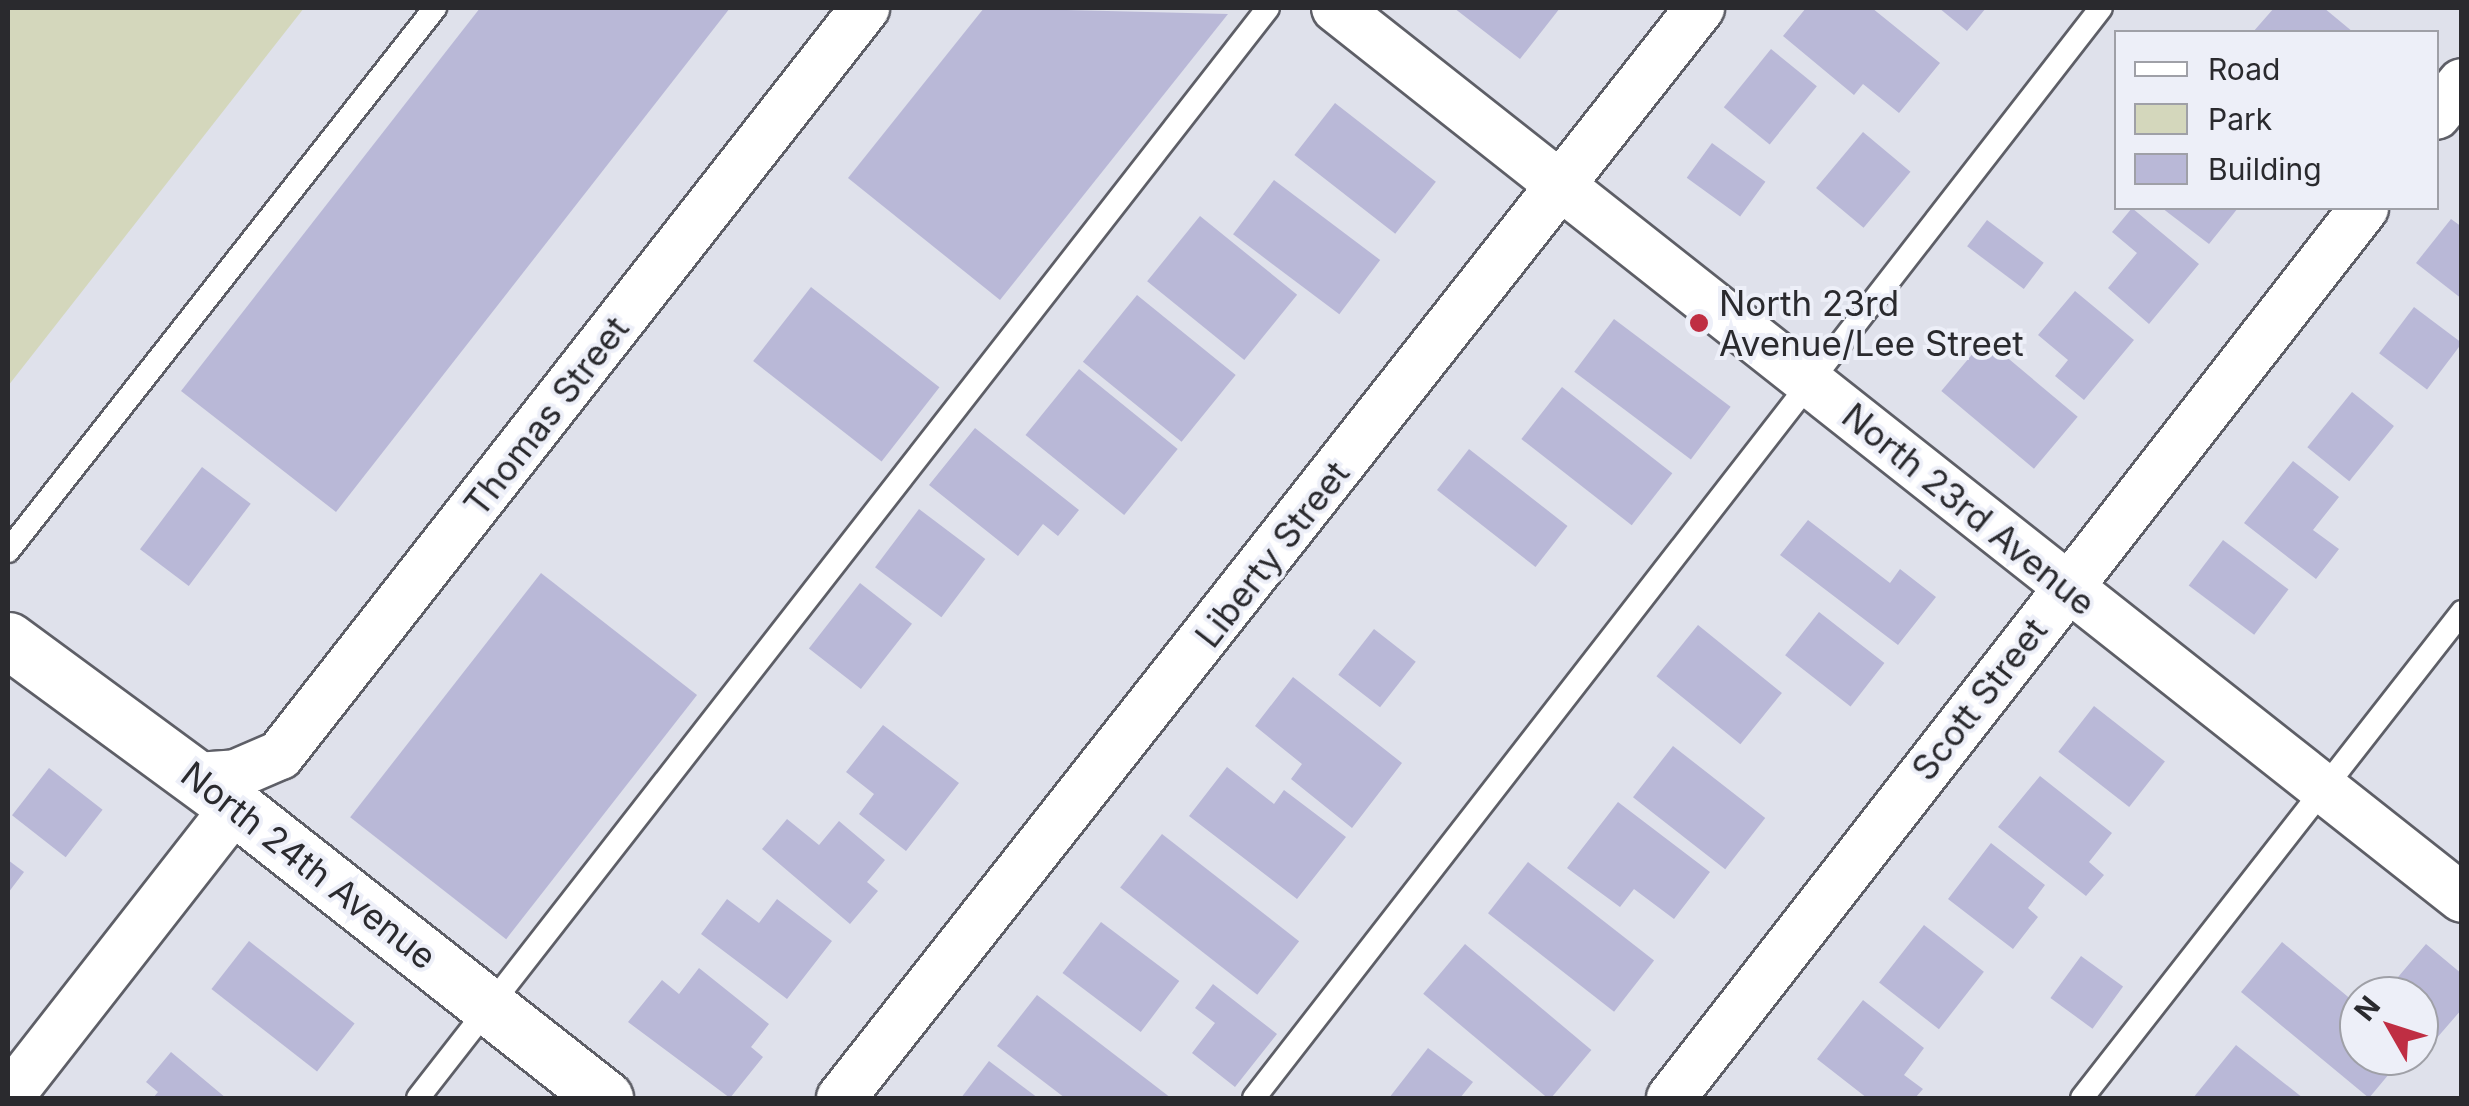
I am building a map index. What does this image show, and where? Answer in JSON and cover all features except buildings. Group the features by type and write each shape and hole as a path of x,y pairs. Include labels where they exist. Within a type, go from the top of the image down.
{"street":[{"name":"Thomas Street","path":"216,792 236,774 280,755 865,8"},
{"name":"North 23rd Avenue","path":"1336,8 2462,898"},
{"name":"Liberty Street","path":"841,1098 1700,8"},
{"path":"2439,111 2462,83"},
{"name":"Scott Street","path":"1671,1098 2362,210"},
{"name":"North 24th Avenue","path":"8,640 216,792 605,1098"},
{"path":"8,1098 216,792"}],"lane":[{"path":"8,551 435,8"},
{"path":"418,1098 1268,8"},
{"path":"1254,1098 2101,8"},
{"path":"2082,1098 2462,612"}],"green space":[{"path":"8,8 304,8 8,386"}],"place":[{"name":"North 23rd Avenue/Lee Street","path":"1699,323"}]}
